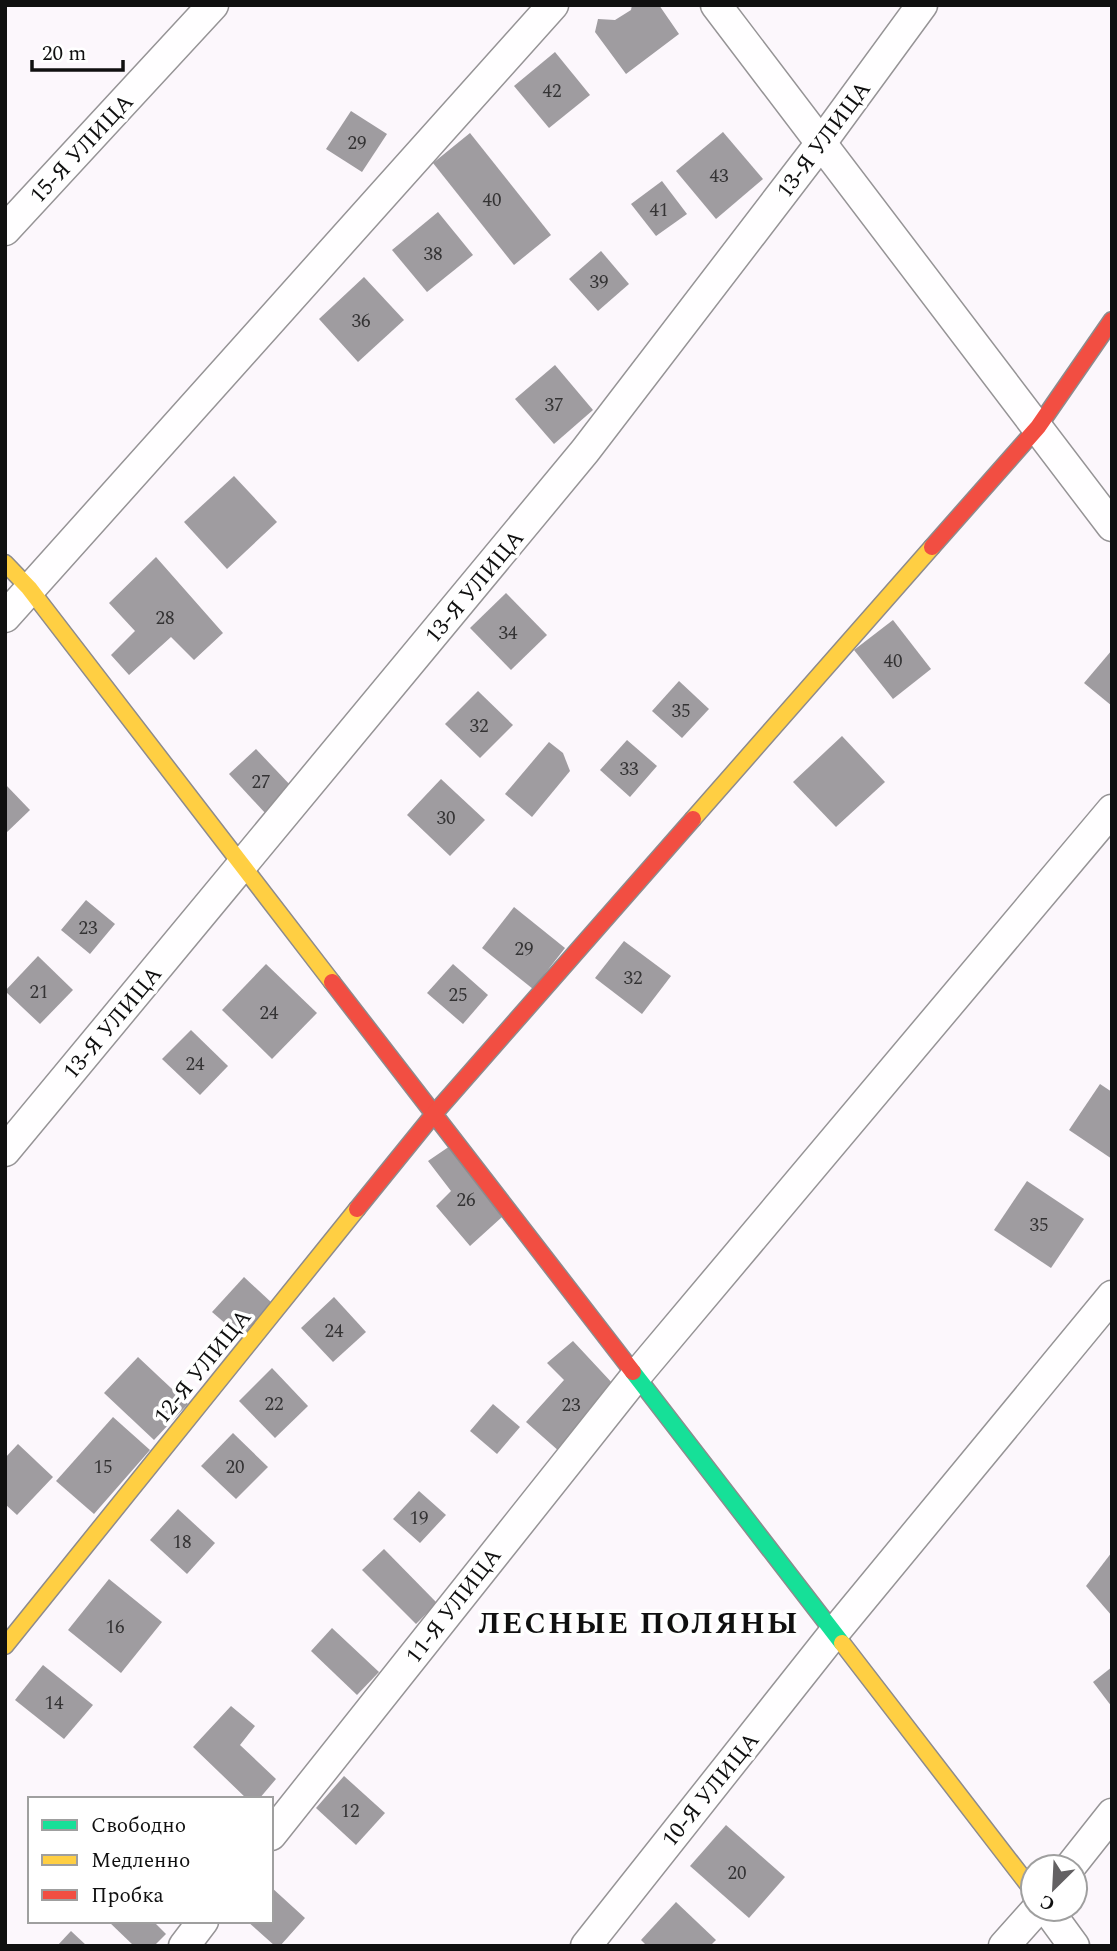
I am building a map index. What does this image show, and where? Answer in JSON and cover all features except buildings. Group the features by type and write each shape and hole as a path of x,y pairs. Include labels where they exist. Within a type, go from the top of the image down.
{"street":[{"name":"15-Я УЛИЦА","path":"5,230 213,5"},
{"path":"5,617 552,5"},
{"path":"716,5 1112,526"},
{"name":"13-Я УЛИЦА","path":"5,1151 585,452 821,143 922,5"},
{"path":"1038,427 1112,320"},
{"name":"12-Я УЛИЦА","path":"5,1646 434,1114 1038,427"},
{"path":"5,563 29,588 1019,1873"},
{"name":"11-Я УЛИЦА","path":"273,1832 636,1376 1112,810"},
{"name":"10-Я УЛИЦА","path":"586,1946 834,1633 1112,1296"},
{"path":"1081,1853 1112,1814"},
{"path":"184,1946 201,1923"},
{"path":"1004,1946 1025,1923"},
{"path":"1057,1923 1074,1946"}],"traffic: fast":[{"path":"633,1372 842,1643"}],"traffic: slow":[{"path":"693,819 932,547"},
{"path":"5,563 29,588 332,982"},
{"path":"5,1646 357,1209"},
{"path":"842,1643 1019,1873"}],"traffic: jam":[{"path":"932,547 1038,427 1112,320"},
{"path":"357,1209 434,1114 693,819"},
{"path":"332,982 633,1372"}],"district":[{"name":"ЛЕСНЫЕ ПОЛЯНЫ","path":"639,1623"}]}
